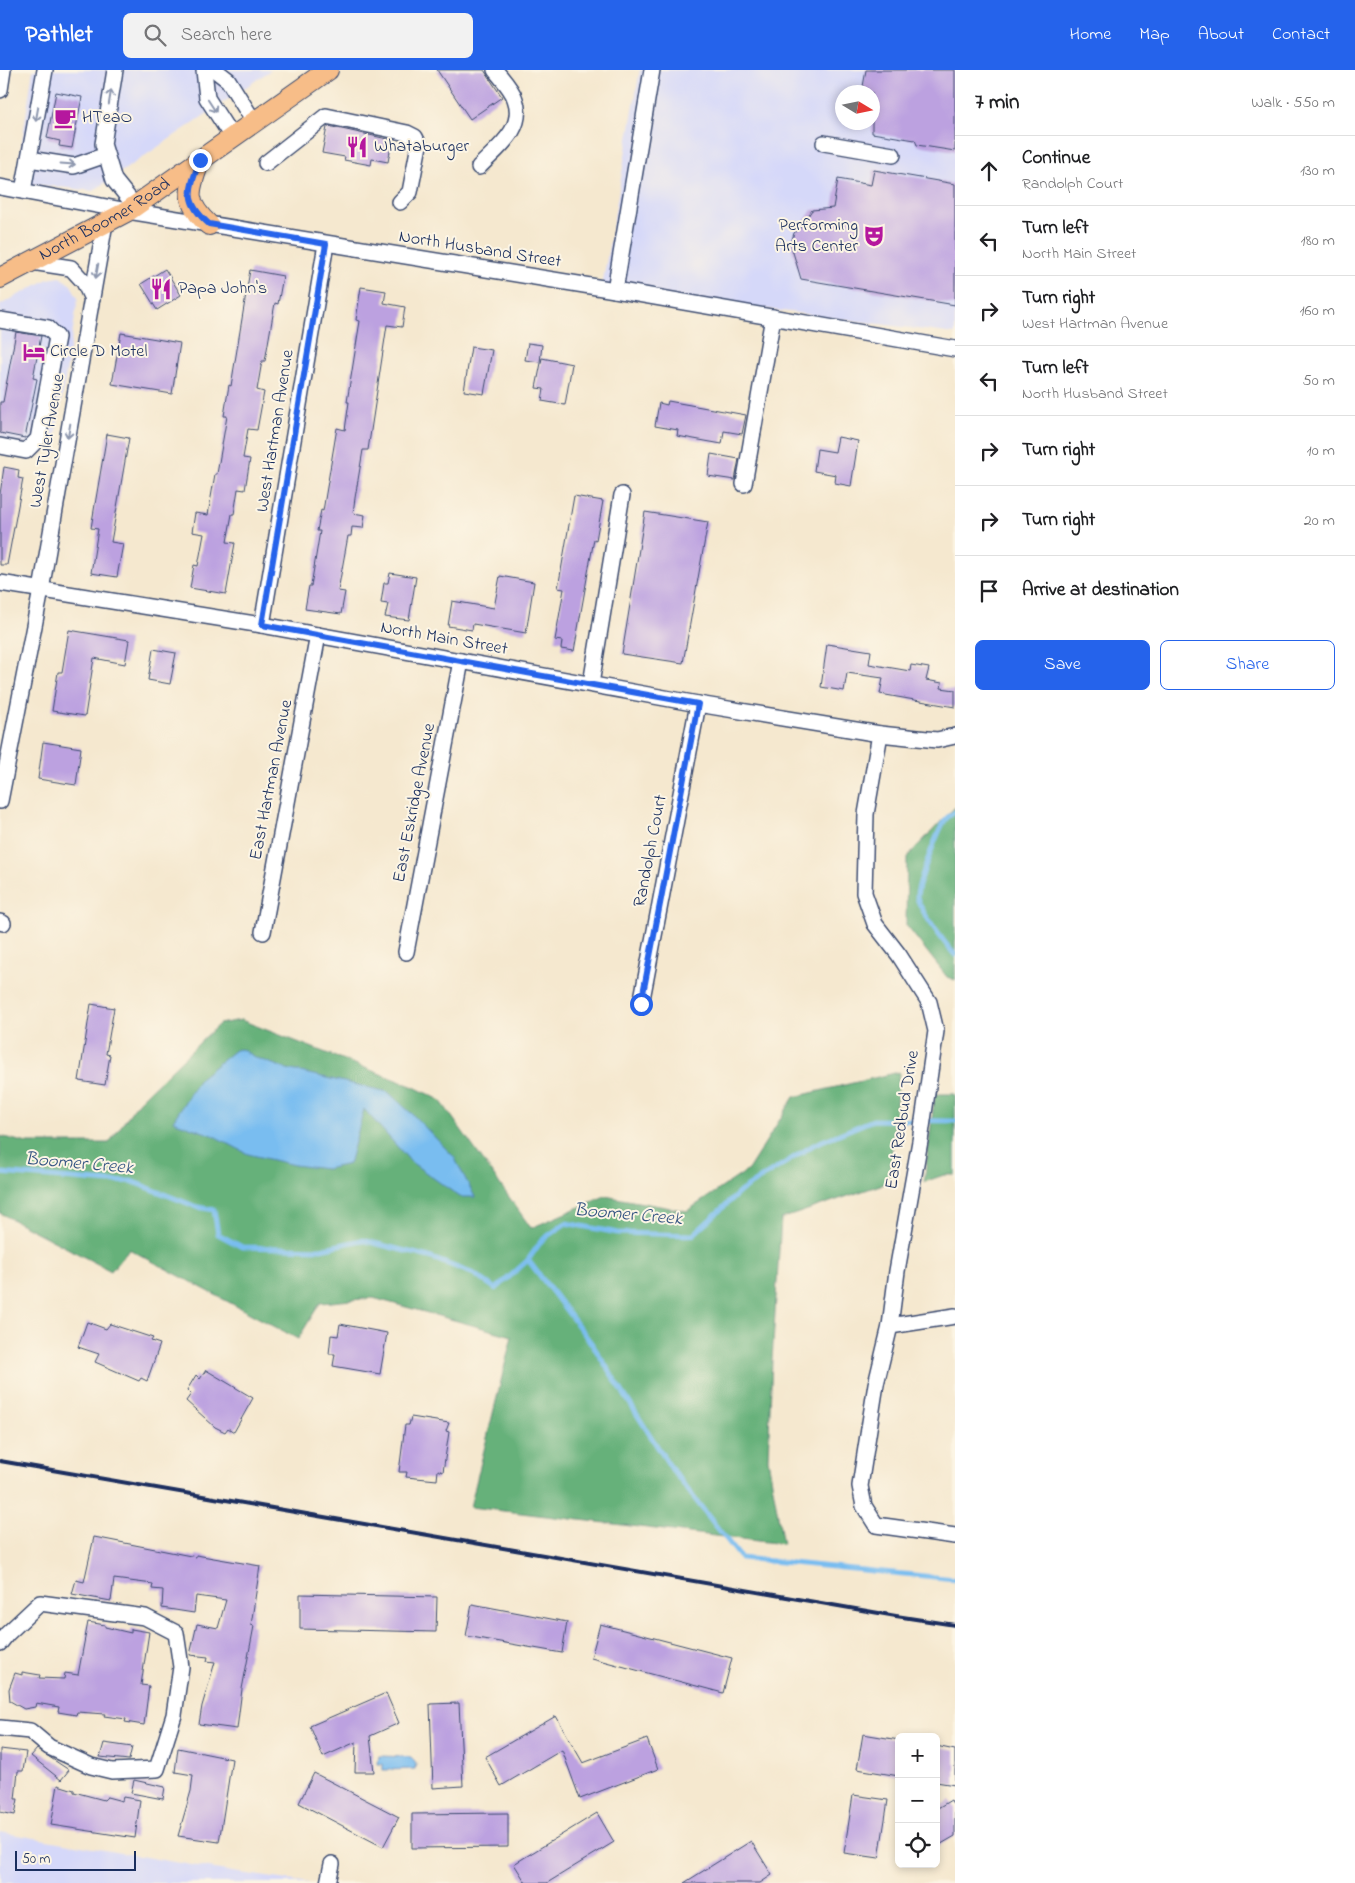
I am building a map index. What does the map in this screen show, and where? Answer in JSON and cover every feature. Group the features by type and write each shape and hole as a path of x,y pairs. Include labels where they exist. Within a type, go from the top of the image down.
{"main road":[{"name":"North Boomer Road","path":"0,278 131,208 328,70"},
{"path":"200,160 193,181 191,203 199,215 209,224"}],"street":[{"path":"0,90 3,70"},
{"path":"23,191 45,70"},
{"path":"115,70 103,144 114,180 131,208"},
{"path":"204,70 207,98 232,137"},
{"path":"215,70 228,80 254,122"},
{"path":"479,167 514,132 518,112 515,98 496,70"},
{"path":"615,290 652,70"},
{"path":"266,163 326,116 407,133 415,137 419,145 410,192 400,202"},
{"path":"824,143 893,155"},
{"path":"29,159 74,166 106,155"},
{"name":"North Husband Street","path":"0,187 131,208 209,224 326,244 615,290 955,349"},
{"name":"West Tyler Avenue","path":"0,802 41,590 105,222"},
{"name":"West Hartman Avenue","path":"262,625 326,244"},
{"path":"32,262 71,268 84,282 92,299"},
{"path":"744,484 772,317"},
{"path":"0,320 48,328 57,337 38,439 26,451 0,446"},
{"path":"590,684 622,495"},
{"name":"North Main Street","path":"0,583 262,625 698,704 880,734 937,740 955,736"},
{"name":"East Hartman Avenue","path":"263,932 318,635"},
{"name":"East Eskridge Avenue","path":"406,952 461,661"},
{"name":"Randolph Court","path":"641,1004 698,704"},
{"name":"East Redbud Drive","path":"880,734 866,814 864,893 875,924 899,955 929,1002 936,1031 920,1141 897,1271 890,1326 876,1384 860,1486 864,1506 876,1525 955,1536"},
{"path":"890,1326 955,1316"},
{"path":"0,1643 6,1634 40,1603 146,1618 176,1632 180,1667 174,1715 157,1769 112,1771 91,1766 50,1747 30,1732 0,1728"},
{"path":"328,1883 332,1864"}],"shaded area":[{"path":"33,70 271,70 93,191 16,182"},
{"path":"640,70 955,70 955,334 602,287"},
{"name":"Circle D Motel","path":"60,277 71,285 78,298 54,449 0,440 0,305 48,279"},
{"path":"0,1832 232,1872 310,1883 0,1883"}],"green space":[{"path":"955,807 955,980 947,977 906,925 907,857"},
{"path":"241,1020 414,1087 440,1100 531,1228 605,1196 687,1211 748,1170 794,1097 899,1072 889,1182 781,1219 768,1459 783,1544 470,1507 512,1336 373,1298 320,1303 298,1339 129,1249 111,1271 0,1213 0,1136 27,1143 109,1143 139,1101 219,1024"},
{"path":"935,1094 955,1094 955,1175 944,1175 924,1182"}],"water":[{"path":"241,1049 256,1058 287,1069 388,1092 454,1157 475,1197 460,1197 411,1162 364,1109 349,1164 326,1169 294,1165 248,1154 212,1135 173,1121 199,1079 235,1050"},
{"path":"379,1756 411,1757 416,1764 415,1769 383,1770 383,1764 378,1764"}],"building":[{"path":"437,70 484,70 502,97 470,119"},
{"path":"866,70 955,70 955,151 917,145 915,140 872,133 872,130 880,130 880,85 863,85"},
{"name":"HTeaO","path":"56,92 82,97 72,148 59,146 60,141 47,138"},
{"name":"Whataburger","path":"328,126 392,140 388,162 372,159 371,165 344,160 345,157 322,153"},
{"name":"Performing Arts Center","path":"874,170 955,184 955,305 801,279 792,249 794,233 800,228 812,210 833,208 838,179 871,185"},
{"name":"Papa John's","path":"165,269 181,295 157,310 141,284"},
{"path":"250,270 283,276 278,304 275,303 265,361 262,361 257,390 264,392 257,430 248,429 243,458 250,459 245,490 238,489 234,514 232,514 227,542 235,543 226,594 190,588 194,565 198,566 204,534 192,532 195,513 208,515 227,416 224,416 229,385 231,386"},
{"path":"361,287 386,291 384,303 405,307 402,327 387,325 368,450 363,450 353,513 365,515 363,528 352,527 351,536 348,536 338,591 345,592 341,614 305,609 309,586 311,586 320,531 317,531 321,510 323,511 337,428 345,430 349,402 347,402 360,321 356,320"},
{"name":"Circle D Motel","path":"16,332 41,336 33,378 37,379 25,438 0,433 0,402 3,402"},
{"path":"121,333 180,343 172,394 112,384"},
{"path":"528,343 542,345 540,362 525,360"},
{"path":"471,347 492,350 484,394 464,391"},
{"path":"542,358 572,364 565,405 542,401 544,389 536,388"},
{"path":"668,401 746,415 742,434 724,431 722,444 677,436 678,430 655,426 659,403 667,405"},
{"path":"107,434 129,438 111,542 123,544 117,577 91,573 98,529 91,528"},
{"path":"838,437 858,441 851,486 835,483 836,475 814,471 817,449 835,452"},
{"path":"711,454 739,459 735,480 708,476"},
{"path":"4,467 19,470 18,478 23,479 7,565 0,565 0,494"},
{"path":"574,496 603,501 596,540 594,539 574,651 561,649 562,641 555,640 564,589 558,588"},
{"path":"645,512 708,522 683,663 622,654"},
{"path":"390,573 416,577 409,620 385,617 388,604 381,603 384,583 388,583"},
{"path":"500,576 534,582 526,633 473,624 472,630 448,626 452,601 494,608"},
{"path":"69,630 129,640 125,664 94,658 85,716 52,711 58,672 62,672"},
{"path":"827,644 871,651 869,664 910,671 911,665 929,668 926,680 942,683 941,688 955,690 955,707 880,694 883,678 847,673 844,691 821,687"},
{"path":"153,649 176,653 170,684 148,680"},
{"path":"43,742 81,748 76,785 38,779"},
{"path":"91,1004 114,1008 106,1054 110,1055 105,1085 79,1081"},
{"path":"87,1322 106,1329 110,1324 153,1338 151,1341 160,1344 147,1381 141,1378 139,1381 95,1362 99,1354 78,1347"},
{"path":"340,1324 387,1333 380,1374 333,1366 335,1354 329,1354 331,1335 338,1336"},
{"path":"206,1370 253,1398 234,1432 228,1428 225,1432 215,1427 186,1401 191,1394 187,1390 196,1375 200,1379"},
{"path":"411,1417 449,1423 446,1431 449,1432 443,1472 438,1470 437,1480 406,1477 407,1472 399,1472 405,1425 409,1425"},
{"path":"94,1537 196,1557 196,1555 260,1566 251,1625 254,1626 242,1689 237,1729 199,1724 202,1706 215,1662 207,1661 208,1657 190,1655 197,1624 218,1628 226,1600 196,1596 194,1613 162,1608 163,1590 152,1589 153,1584 114,1579 111,1601 72,1594 76,1580 84,1582"},
{"path":"300,1594 437,1597 436,1632 300,1629"},
{"path":"472,1604 567,1622 562,1653 466,1636"},
{"path":"88,1622 131,1633 131,1629 149,1632 141,1685 149,1686 144,1725 125,1722 126,1719 104,1716 105,1714 77,1712 76,1715 58,1712 59,1707 36,1703 35,1707 24,1709 10,1701 9,1689 15,1673 22,1675 22,1672 40,1675 39,1678 64,1679 65,1673 78,1675"},
{"path":"600,1624 732,1658 723,1693 591,1658"},
{"path":"386,1693 399,1723 370,1736 374,1772 355,1772 356,1742 323,1757 310,1726"},
{"path":"459,1703 463,1786 433,1788 430,1704"},
{"path":"556,1716 583,1763 647,1739 658,1769 580,1799 562,1750 501,1786 485,1757"},
{"path":"863,1734 895,1739 895,1775 857,1769"},
{"path":"104,1743 132,1747 129,1760 100,1757"},
{"path":"940,1747 955,1750 955,1785 940,1783"},
{"path":"178,1748 232,1759 219,1842 178,1836 191,1791 193,1775 175,1772"},
{"path":"0,1749 26,1752 23,1771 18,1771 15,1799 18,1799 15,1815 0,1812"},
{"path":"37,1749 69,1770 61,1780 31,1756"},
{"path":"314,1773 399,1817 383,1847 299,1803"},
{"path":"134,1780 165,1787 163,1799 131,1793"},
{"path":"58,1785 74,1790 74,1792 104,1800 107,1797 122,1801 123,1797 140,1800 135,1838 51,1825"},
{"path":"853,1795 888,1800 879,1858 844,1853"},
{"path":"951,1800 955,1808 955,1836 940,1845 940,1823 940,1807"},
{"path":"508,1813 508,1847 412,1848 412,1814"},
{"path":"597,1813 614,1842 547,1883 526,1883 514,1864"},
{"path":"751,1841 772,1875 760,1883 684,1883"}],"waterway":[{"name":"Boomer Creek","path":"955,812 943,824 924,869 917,896 927,917 955,955"},
{"name":"Boomer Creek","path":"0,1173 110,1182 131,1181 197,1207 214,1210 218,1234 242,1247 321,1249 362,1240 429,1257 474,1274 496,1289 528,1260 542,1240 566,1223 618,1233 693,1235 741,1191 815,1144 873,1120 955,1121"},
{"path":"528,1260 592,1344 673,1471 741,1558 955,1579"}],"railway":[{"path":"0,1461 955,1625"}],"place":[{"name":"HTeaO","path":"65,118"},
{"name":"Whataburger","path":"357,147"},
{"name":"Performing Arts Center","path":"874,236"},
{"name":"Papa John's","path":"161,289"},
{"name":"Circle D Motel","path":"34,352"}],"route":[{"path":"200,160 193,181 191,203 199,215 209,224 326,244 262,625 698,704 641,1004"}]}
